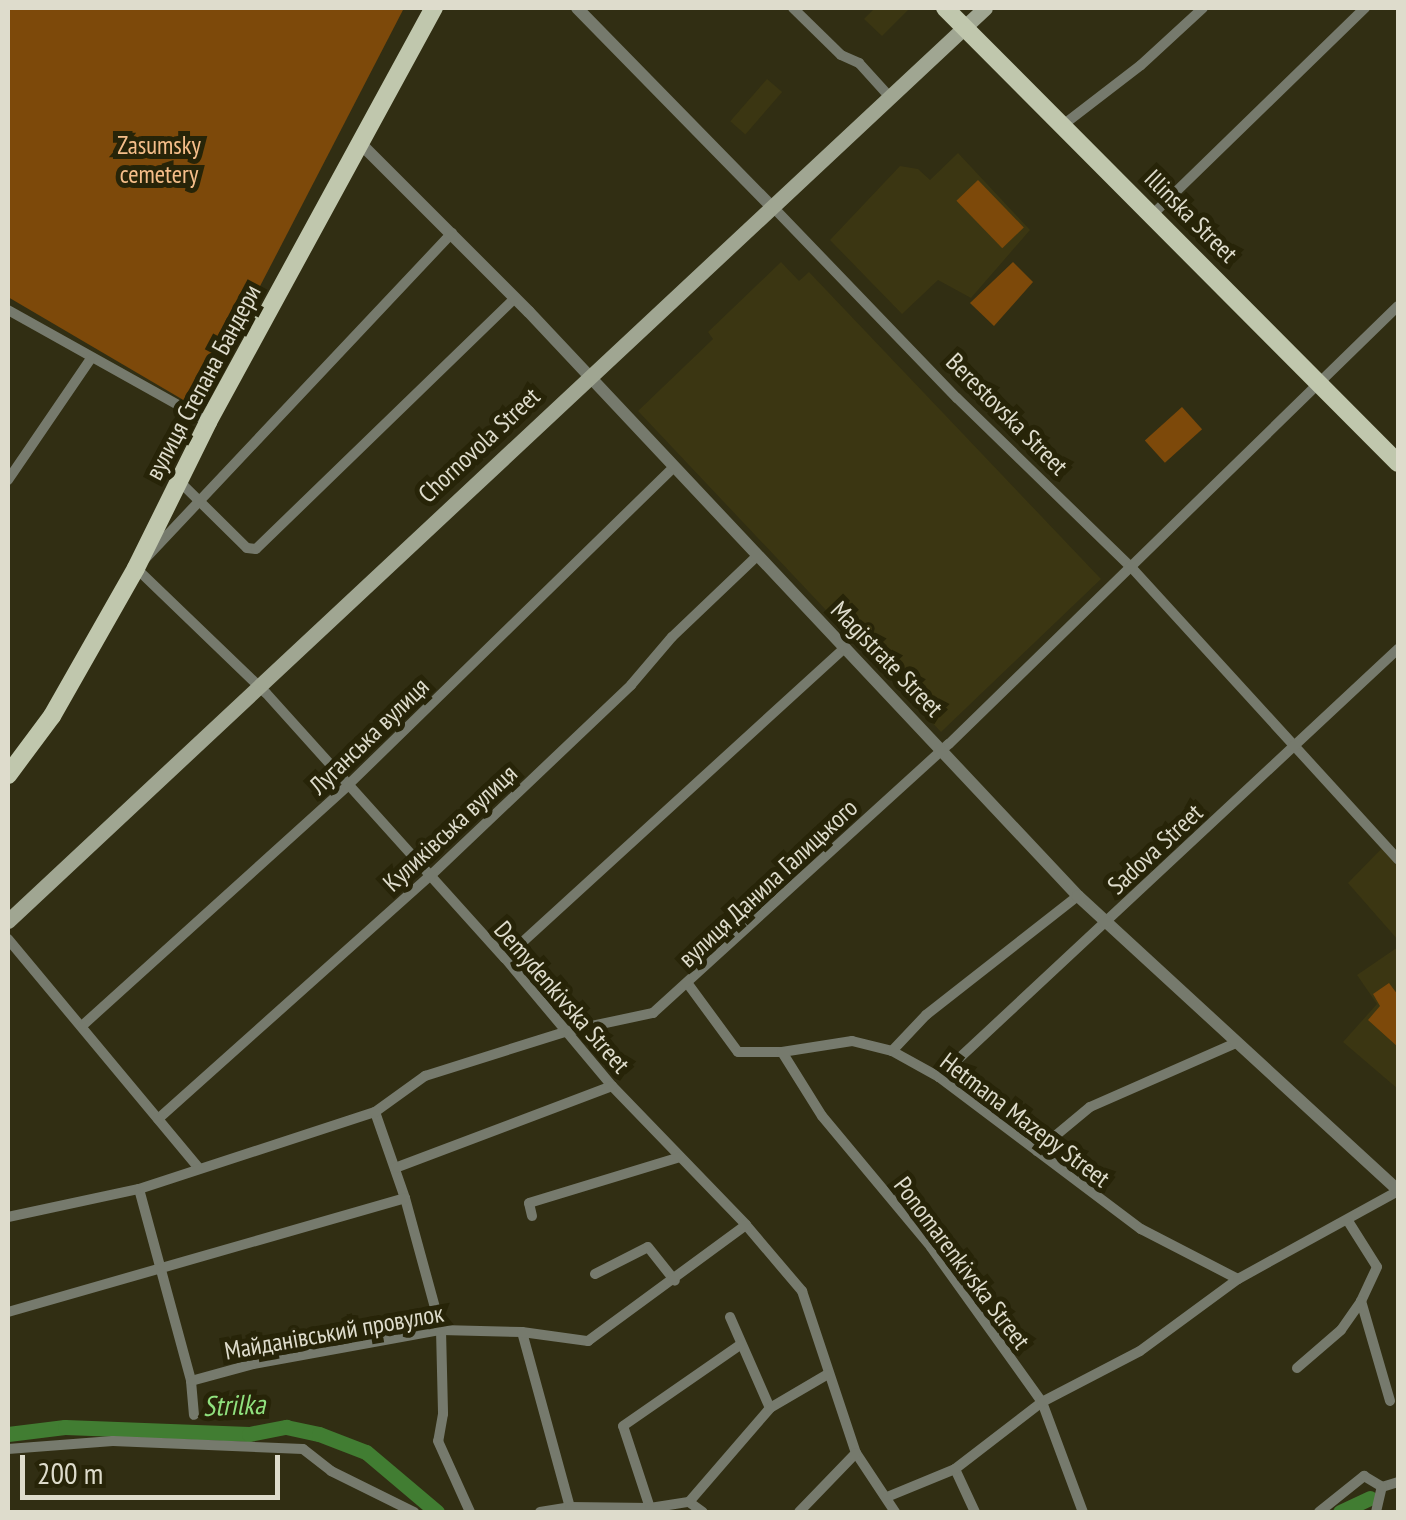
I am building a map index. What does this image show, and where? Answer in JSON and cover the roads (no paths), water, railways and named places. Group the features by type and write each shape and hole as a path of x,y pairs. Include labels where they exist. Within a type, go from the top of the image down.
{"main road":[{"name":"вулиця Степана Бандери","path":"8,774 52,716 136,568 208,422 434,8"},
{"name":"Illinska Street","path":"945,8 1321,382 1398,464"},
{"name":"Chornovola Street","path":"8,921 770,204 985,8"}],"street":[{"name":"Berestovska Street","path":"577,8 957,398 1131,567 1398,859"},
{"path":"793,8 840,55 859,64 888,95"},
{"path":"1063,125 1141,65 1203,8"},
{"path":"1153,214 1365,8"},
{"name":"Magistrate Street","path":"360,142 515,298 1078,896 1398,1190"},
{"path":"136,568 452,234"},
{"path":"179,481 247,548 256,548 515,298"},
{"name":"вулиця Данила Галицького","path":"8,1217 140,1190 198,1167 375,1112 426,1076 568,1031 652,1013 942,750 1398,306"},
{"path":"8,310 90,360 208,422"},
{"path":"8,480 90,360"},
{"name":"Луганська вулиця","path":"83,1026 346,788 674,467"},
{"name":"Куликівська вулиця","path":"158,1119 429,877 631,685 672,638 758,555"},
{"name":"Demydenkivska Street","path":"136,568 260,686 346,788 505,958 612,1086 746,1224 802,1291 856,1453 895,1512"},
{"path":"505,958 845,648"},
{"name":"Sadova Street","path":"939,1078 1398,650"},
{"path":"892,1051 926,1015 1078,896"},
{"path":"8,938 198,1167"},
{"name":"Hetmana Mazepy Street","path":"688,984 738,1052 782,1052 852,1041 892,1051 939,1078 1140,1229 1238,1279"},
{"path":"1036,1151 1090,1107 1236,1043"},
{"name":"Ponomarenkivska Street","path":"782,1052 822,1116 931,1247 1042,1402 1083,1512"},
{"path":"395,1168 612,1086"},
{"path":"375,1112 405,1198 441,1330 443,1414 438,1441 470,1512"},
{"path":"532,1216 529,1203 680,1157"},
{"path":"140,1190 158,1271 192,1381 194,1416"},
{"path":"887,1497 954,1469 1042,1402 1140,1351 1238,1279 1398,1190"},
{"path":"8,1312 405,1198"},
{"path":"1297,1368 1341,1330 1377,1267 1348,1221"},
{"name":"Майданівський провулок","path":"192,1381 252,1364 441,1330 522,1332 588,1340 674,1281 746,1224"},
{"path":"595,1274 648,1247 674,1281"},
{"path":"1361,1301 1390,1400"},
{"path":"730,1317 770,1408"},
{"path":"522,1332 570,1508"},
{"path":"650,1508 623,1426 740,1345"},
{"path":"540,1512 650,1508 689,1502 770,1408 828,1374"},
{"path":"8,1449 113,1441 303,1449 330,1471 414,1512"},
{"path":"799,1512 856,1453"},
{"path":"954,1469 974,1512"},
{"path":"1318,1512 1364,1476 1382,1487 1398,1482"},
{"path":"1376,1512 1382,1487"},
{"path":"689,1502 702,1512"}],"waterway":[{"name":"Strilka","path":"8,1434 65,1427 249,1434 286,1427 319,1434 366,1452 437,1512"},
{"name":"Strilka","path":"1340,1512 1370,1498"}],"park label":[{"name":"Zasumsky cemetery","path":"159,160"}]}
